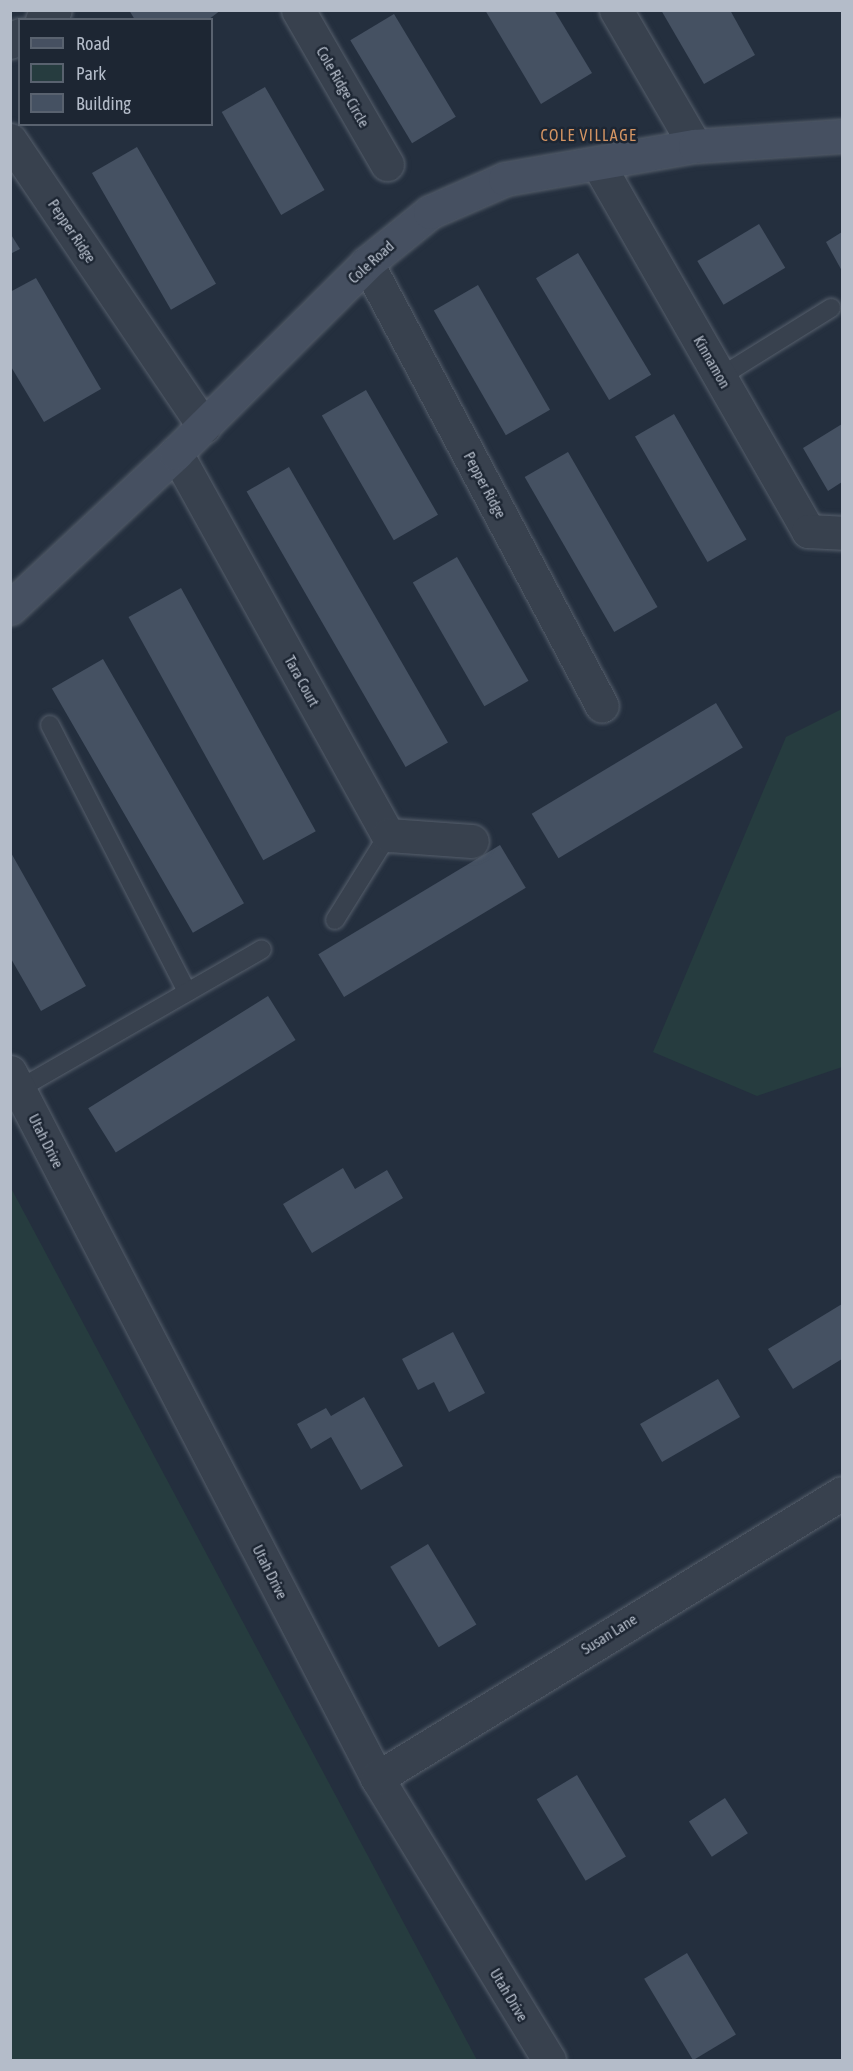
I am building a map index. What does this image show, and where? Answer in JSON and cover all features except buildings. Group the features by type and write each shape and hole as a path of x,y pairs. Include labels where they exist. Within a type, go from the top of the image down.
{"street":[{"name":"Cole Ridge Circle","path":"298,10 387,164"},
{"path":"616,10 694,146"},
{"name":"Cole Road","path":"10,608 176,453 199,419 367,263 430,212 505,179 694,146 843,136"},
{"name":"Pepper Ridge","path":"10,140 199,419"},
{"name":"Kinnamon","path":"598,164 808,531 843,533"},
{"name":"Pepper Ridge","path":"367,263 602,706"},
{"name":"Tara Court","path":"176,453 388,835"},
{"path":"388,835 472,841"},
{"name":"Utah Drive","path":"15,1081 377,1778 549,2061"},
{"name":"Susan Lane","path":"377,1778 843,1493"}],"lane":[{"path":"720,377 831,308"},
{"path":"50,724 188,992"},
{"path":"335,920 388,835"},
{"path":"15,1081 188,992 262,949"}],"green space":[{"path":"842,709 842,1067 757,1096 653,1052 786,737"},
{"path":"11,1188 477,2060 11,2060"}],"district":[{"name":"COLE VILLAGE","path":"589,135"}]}
